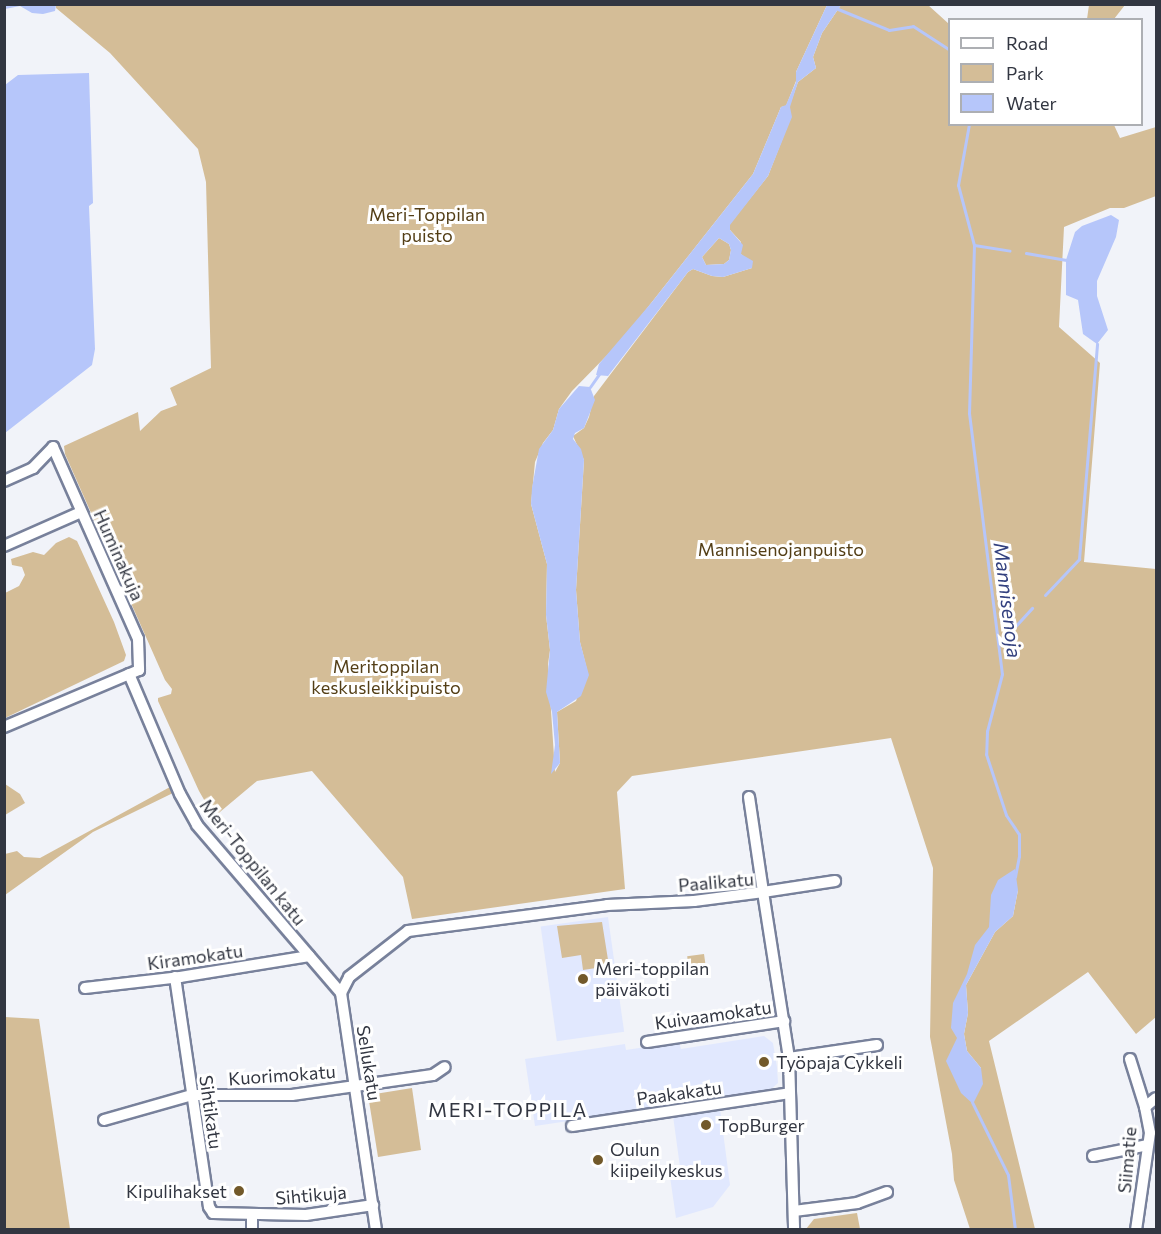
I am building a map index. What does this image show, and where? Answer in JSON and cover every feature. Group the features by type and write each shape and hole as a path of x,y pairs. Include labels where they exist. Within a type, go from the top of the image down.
{"street":[{"name":"Huminakuja","path":"4,481 33,468 53,447 138,639 139,670 129,674"},
{"path":"4,546 81,512"},
{"path":"4,727 129,674"},
{"name":"Meri-Toppilan katu","path":"129,674 189,814 341,993"},
{"path":"749,797 764,892 835,881"},
{"name":"Paalikatu","path":"341,993 349,977 408,931 607,905 694,901 764,892 789,1058 794,1230"},
{"name":"Kiramokatu","path":"85,988 175,977 309,956"},
{"name":"Sihtikatu","path":"175,977 209,1207 213,1213 222,1215 252,1216"},
{"name":"Sellukatu","path":"341,993 376,1230"},
{"name":"Kuivaamokatu","path":"647,1042 784,1021"},
{"path":"789,1058 877,1045"},
{"name":"Siimatie","path":"1130,1059 1145,1107 1150,1133 1136,1230"},
{"name":"Kuorimokatu","path":"105,1120 192,1095 292,1095 434,1075 445,1067"},
{"name":"Paakakatu","path":"572,1125 790,1093"},
{"path":"1145,1107 1156,1098"},
{"path":"1093,1156 1148,1146"},
{"path":"794,1211 857,1203 887,1192"},
{"name":"Sihtikuja","path":"252,1216 306,1215 373,1205"},
{"path":"252,1216 252,1230"}],"shaded area":[{"name":"Meri-toppilan päiväkoti","path":"608,917 624,1032 557,1041 541,926"},
{"path":"764,1036 773,1043 777,1067 778,1083 769,1091 535,1126 525,1059 625,1044 626,1050 679,1042 681,1049"},
{"path":"720,1109 730,1185 713,1207 676,1218 669,1170 680,1167 673,1116"}],"green space":[{"path":"56,4 827,5 796,72 796,81 786,106 781,107 753,174 622,340 572,391 559,409 553,430 543,443 535,462 531,504 547,564 546,615 550,650 548,664 555,772 560,763 557,712 576,701 587,670 580,642 576,590 584,460 573,436 584,428 594,396 688,272 693,269 712,276 723,277 752,268 741,254 741,242 730,230 729,225 768,176 791,117 789,107 798,82 816,68 813,57 822,33 841,5 928,5 948,23 948,126 1114,126 1120,138 1156,127 1156,196 1124,208 1110,208 1064,227 1059,327 1100,363 1084,562 1156,569 1156,1017 1136,1034 1088,972 989,1041 1035,1229 970,1229 954,1180 952,1154 930,1037 933,868 891,738 632,776 617,792 625,889 412,919 403,877 312,771 257,781 214,817 199,791 158,701 158,698 171,694 172,689 165,680 65,454 64,446 138,412 140,431 161,411 177,405 170,388 211,368 206,182 198,149 110,53 56,8","holes":["1018,890 1013,916 995,932 966,985 968,1013 964,1034 967,1051 981,1068 972,1102 955,1008 979,951"]},
{"path":"1089,4 1125,5 1115,18 1087,18"},
{"path":"719,238 729,244 731,250 729,260 724,264 706,265 702,257"},
{"path":"69,537 77,541 114,622 126,655 124,661 5,718 5,593 19,586 25,575 22,567 12,565 11,559 33,552 44,555 56,543"},
{"path":"5,784 20,794 25,803 5,815"},
{"path":"170,787 173,793 93,832 5,895 5,854 17,851 24,857 40,858"},
{"path":"602,922 609,966 583,970 581,955 562,958 557,926"},
{"path":"704,954 707,975 690,977 687,956"},
{"path":"5,1017 39,1019 70,1229 5,1229"},
{"path":"412,1088 421,1150 378,1157 369,1101 375,1094"},
{"path":"857,1213 860,1229 806,1229 814,1219"}],"water":[{"path":"4,5 56,5 55,11 43,14 32,13 20,6 5,9"},
{"path":"827,5 841,5 822,33 813,57 816,68 798,82 790,107 792,117 768,176 730,225 730,230 743,245 741,254 753,261 752,268 723,277 712,276 693,269 688,272 608,376 596,375 599,364 652,302 753,174 781,107 786,105 796,82 796,72","holes":["719,238 729,244 731,250 729,260 724,264 706,265 702,257"]},
{"path":"89,73 93,203 89,206 95,349 92,365 5,433 5,85 18,75"},
{"path":"1111,215 1119,220 1116,237 1097,281 1097,296 1108,330 1097,344 1083,334 1078,300 1066,295 1066,260 1075,232 1082,226"},
{"path":"579,386 590,387 595,400 584,428 575,433 573,439 581,449 584,460 576,590 580,642 589,675 581,696 557,712 560,763 551,774 555,745 552,712 546,692 550,650 546,615 547,564 531,504 532,488 539,449 553,430 559,409"},
{"path":"1015,869 1018,890 1013,916 995,932 966,985 968,1013 964,1034 967,1051 981,1068 983,1084 973,1104 961,1093 946,1061 957,1038 951,1028 953,1003 967,974 975,945 989,927 991,895 998,880"}],"waterway":[{"name":"Mannisenoja","path":"838,9 889,30 913,26 948,49"},
{"name":"Mannisenoja","path":"969,126 958,185 974,245 969,413 1002,674 987,731 986,754 1006,815 1019,834 1019,856 1015,877"},
{"path":"974,245 1010,251"},
{"path":"1026,253 1066,260"},
{"path":"1045,595 1079,559 1097,344"},
{"path":"590,387 599,374"},
{"path":"999,644 1032,608"},
{"name":"Mannisenoja","path":"972,1102 1008,1175 1015,1230"}],"place":[{"name":"Meri-toppilan päiväkoti","path":"583,979"},
{"name":"Työpaja Cykkeli","path":"764,1062"},
{"name":"TopBurger","path":"706,1125"},
{"name":"Oulun kiipeilykeskus","path":"598,1160"},
{"name":"Kipulihakset","path":"239,1191"}],"district":[{"name":"MERI-TOPPILA","path":"508,1109"}],"park label":[{"name":"Meri-Toppilan puisto","path":"427,225"},
{"name":"Mannisenojanpuisto","path":"781,549"},
{"name":"Meritoppilan keskusleikkipuisto","path":"386,677"}]}
